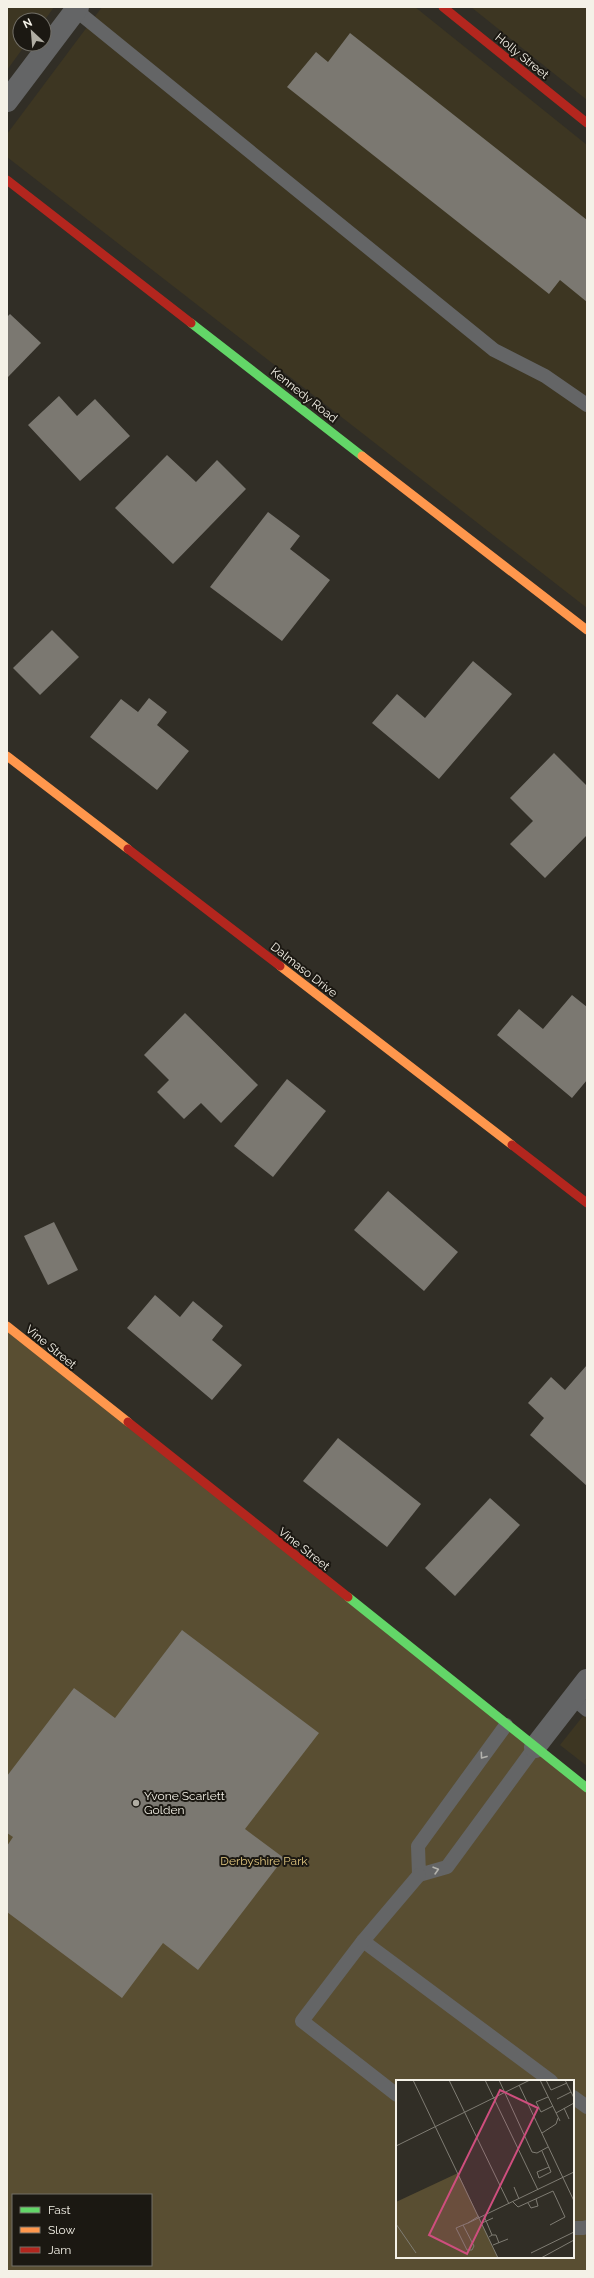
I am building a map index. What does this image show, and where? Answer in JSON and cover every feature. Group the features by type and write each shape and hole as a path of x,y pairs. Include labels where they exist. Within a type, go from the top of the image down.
{"street":[{"name":"Holly Street","path":"443,7 587,123"},
{"path":"7,101 75,8"},
{"name":"Kennedy Road","path":"7,180 587,630"},
{"name":"Dalmaso Drive","path":"7,756 587,1203"},
{"name":"Vine Street","path":"7,1326 587,1788"},
{"path":"535,1747 580,1704 587,1680"}],"lane":[{"path":"75,8 494,350 545,376 587,405"},
{"path":"419,1875 418,1846 506,1725"},
{"path":"396,2094 302,2021 363,1941 419,1875 447,1867 535,1747"},
{"path":"363,1941 550,2080"},
{"path":"574,2098 587,2107"},
{"path":"574,2228 587,2227"}],"shaded area":[{"path":"7,7 54,7 50,12 12,12 12,52 20,52 7,70"},
{"path":"102,7 415,7 587,145 587,608 7,157 7,134"},
{"path":"471,7 587,7 587,100"},
{"path":"587,1711 587,1766 560,1745"}],"green space":[{"name":"Derbyshire Park","path":"7,1326 587,1788 587,2271 7,2271"}],"building":[{"path":"350,33 587,220 587,302 560,280 549,294 287,87 316,52 328,62"},
{"path":"10,314 41,343 7,378 7,317"},
{"path":"59,396 77,416 95,399 130,436 80,481 28,425"},
{"path":"167,455 196,482 217,460 246,489 173,564 115,508"},
{"path":"268,512 300,536 290,549 330,580 282,641 210,587"},
{"path":"52,630 79,657 40,695 13,668"},
{"path":"473,661 512,694 439,779 372,723 397,694 425,718"},
{"path":"149,698 167,712 157,725 189,751 157,790 90,737 121,699 138,712"},
{"path":"554,753 587,786 587,835 545,878 510,844 533,821 510,798"},
{"path":"572,995 587,1007 587,1080 572,1098 497,1035 519,1009 543,1029"},
{"path":"185,1013 258,1085 221,1123 201,1103 184,1119 157,1092 169,1080 144,1055"},
{"path":"287,1079 326,1111 273,1177 234,1146"},
{"path":"388,1191 458,1252 424,1291 354,1230"},
{"path":"54,1222 78,1270 48,1285 24,1236"},
{"path":"155,1295 180,1317 193,1301 223,1326 212,1340 242,1365 212,1400 127,1328"},
{"path":"587,1365 587,1486 530,1435 544,1418 528,1403 551,1377 565,1390"},
{"path":"338,1438 421,1504 387,1547 303,1481"},
{"path":"490,1498 520,1525 455,1596 425,1568"},
{"name":"Yvone Scarlett Golden","path":"182,1630 319,1733 245,1829 284,1858 198,1970 163,1943 122,1998 7,1912 7,1846 13,1837 7,1833 7,1776 74,1688 115,1718"}],"traffic: fast":[{"path":"191,323 362,456"},
{"path":"348,1597 587,1788"}],"traffic: slow":[{"path":"362,456 587,630"},
{"path":"7,756 128,849"},
{"path":"280,966 512,1145"},
{"path":"7,1326 128,1422"}],"traffic: jam":[{"path":"443,7 587,123"},
{"path":"7,180 191,323"},
{"path":"128,849 280,966"},
{"path":"512,1145 587,1203"},
{"path":"128,1422 348,1597"}],"place":[{"name":"Yvone Scarlett Golden","path":"136,1803"}]}
